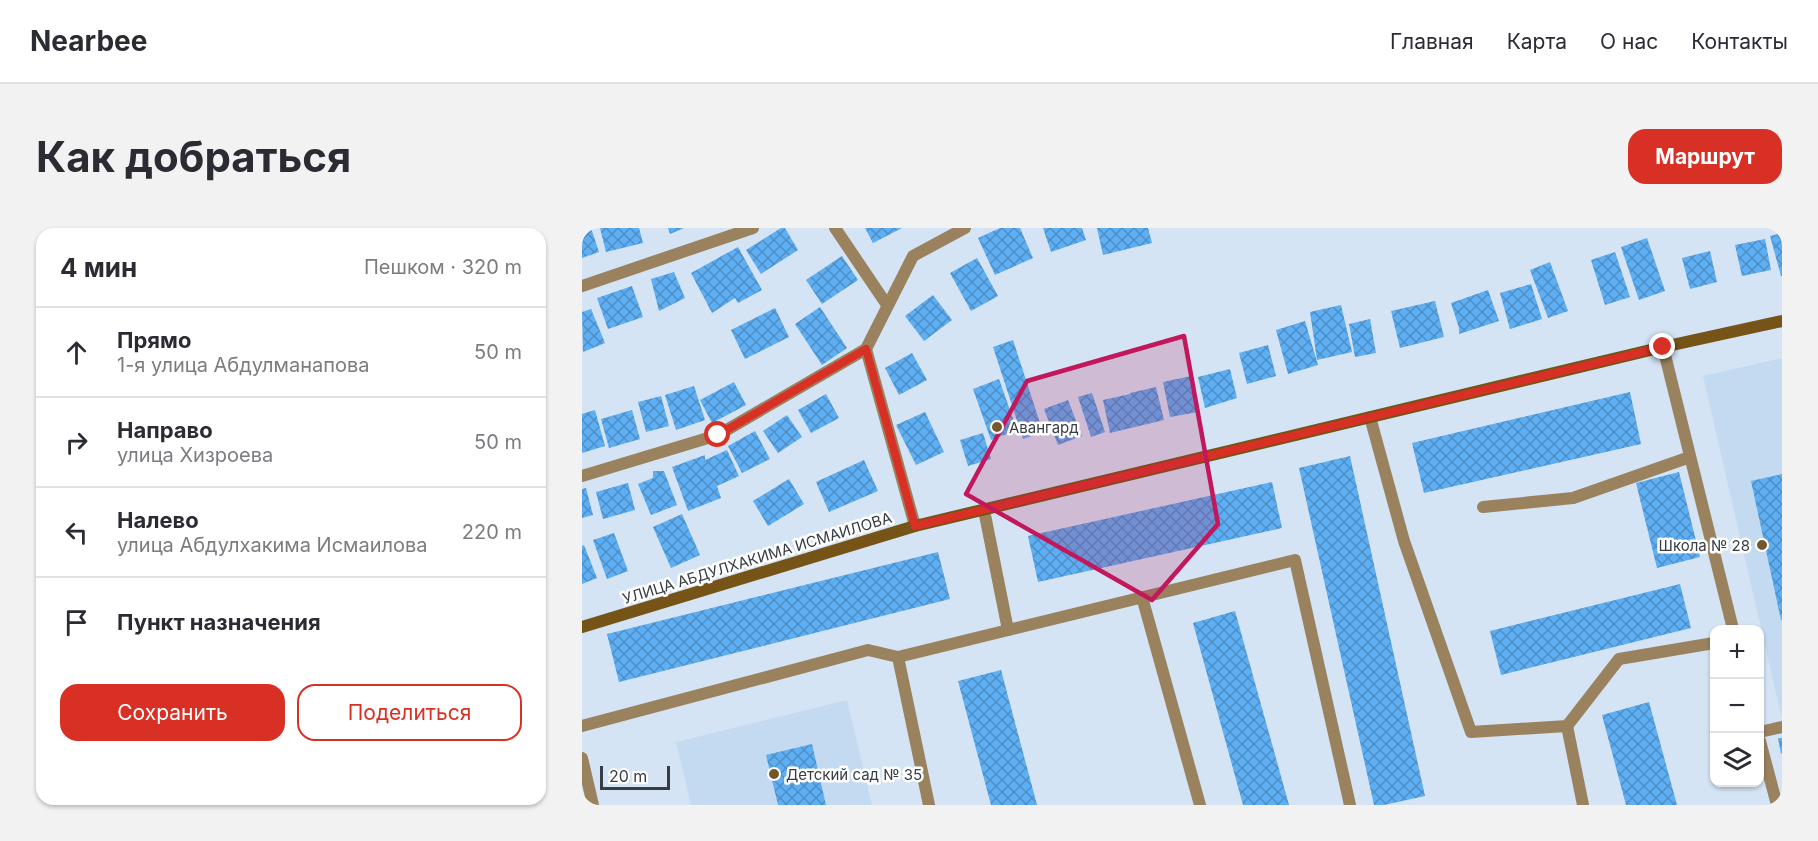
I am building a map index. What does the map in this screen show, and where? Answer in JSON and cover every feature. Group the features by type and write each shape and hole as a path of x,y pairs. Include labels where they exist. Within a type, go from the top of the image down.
{"main road":[{"name":"УЛИЦА АБДУЛХАКИМА ИСМАИЛОВА","path":"582,627 915,526 1663,347 1782,321"}],"street":[{"path":"582,286 753,228"},
{"path":"835,228 887,305"},
{"path":"582,476 718,435 866,349 913,256 965,228"},
{"path":"1663,347 1732,625"},
{"path":"866,349 915,526"},
{"path":"1370,417 1404,541 1471,732 1567,726 1619,659 1710,644"},
{"path":"1483,507 1574,498 1690,457"},
{"path":"984,510 1008,630"},
{"path":"582,726 868,650 898,657 1295,560 1350,805"},
{"path":"1142,597 1200,805"},
{"path":"898,657 929,805"},
{"path":"1567,726 1583,805"},
{"path":"1764,731 1782,727"},
{"path":"1764,756 1777,805"},
{"path":"582,758 593,805"}],"highlighted area":[{"path":"1184,336 1218,524 1152,600 966,494 1027,381"}],"shaded area":[{"name":"Школа № 28","path":"1782,358 1782,715 1764,641 1764,625 1760,625 1703,376"},
{"name":"Детский сад № 35","path":"847,700 872,805 691,805 676,742"}],"building":[{"path":"582,228 591,228 599,252 582,258"},
{"path":"600,228 639,228 643,243 606,252"},
{"path":"668,228 684,228 670,234"},
{"path":"781,228 785,228 798,250 761,274 746,250"},
{"path":"865,228 902,228 873,243"},
{"path":"1000,228 1020,228 1033,258 995,275 978,238"},
{"path":"1043,228 1082,228 1086,240 1051,252"},
{"path":"1097,228 1148,228 1152,243 1103,255"},
{"path":"1782,233 1782,276 1781,276 1770,236"},
{"path":"1647,238 1665,291 1639,300 1621,247"},
{"path":"1765,239 1771,270 1742,276 1735,245"},
{"path":"738,247 762,290 738,303 735,298 712,313 691,273"},
{"path":"1710,251 1717,282 1690,289 1682,258"},
{"path":"1615,252 1630,297 1605,305 1591,260"},
{"path":"842,256 858,280 822,304 806,280"},
{"path":"977,258 998,296 971,311 950,273"},
{"path":"1550,262 1568,311 1548,318 1530,270"},
{"path":"674,272 685,298 659,311 651,279"},
{"path":"1531,284 1542,319 1510,329 1500,293"},
{"path":"632,286 643,317 608,329 597,298"},
{"path":"1488,290 1499,321 1459,334 1451,303"},
{"path":"933,295 952,320 924,341 905,316"},
{"path":"1435,301 1444,337 1400,348 1391,311"},
{"path":"1341,305 1352,352 1317,360 1310,312"},
{"path":"820,307 847,348 822,365 795,324"},
{"path":"775,308 789,337 745,359 731,330"},
{"path":"591,309 605,343 583,352 582,312"},
{"path":"1370,319 1376,353 1355,357 1349,324"},
{"path":"1305,321 1318,365 1288,374 1276,330"},
{"path":"1013,340 1043,432 1023,439 993,347"},
{"path":"1268,345 1276,376 1247,384 1239,353"},
{"path":"912,353 927,380 899,395 885,368"},
{"path":"1230,369 1237,398 1205,408 1198,377"},
{"path":"1191,376 1198,412 1170,417 1163,382"},
{"path":"999,379 1017,430 991,440 973,389"},
{"path":"734,382 746,405 712,423 700,400"},
{"path":"694,386 705,420 676,430 665,395"},
{"path":"1156,387 1164,420 1110,433 1103,400 1130,394 1136,423 1130,393"},
{"path":"1630,392 1641,444 1424,493 1412,443"},
{"path":"1092,393 1105,432 1091,437 1078,397"},
{"path":"826,394 839,418 811,433 798,410"},
{"path":"661,396 669,426 646,432 638,402"},
{"path":"1068,400 1082,436 1058,445 1044,409"},
{"path":"595,410 605,446 582,453 582,414"},
{"path":"632,410 640,439 609,448 601,419"},
{"path":"925,412 944,452 916,465 896,425"},
{"path":"787,415 802,437 778,453 763,431"},
{"path":"755,431 770,459 742,473 728,446"},
{"path":"983,433 991,459 968,466 960,440"},
{"path":"727,450 739,476 717,486 721,498 688,511 672,467 705,455 705,460"},
{"path":"1350,456 1425,796 1384,805 1374,805 1299,468"},
{"path":"864,460 878,491 829,512 816,482"},
{"path":"653,471 664,471 677,505 651,515 638,484 653,478"},
{"path":"1679,472 1700,557 1657,568 1636,483"},
{"path":"1782,474 1782,620 1781,620 1751,481"},
{"path":"789,479 804,504 768,526 753,501"},
{"path":"1272,482 1282,528 1038,582 1028,536"},
{"path":"628,483 635,510 603,519 596,492"},
{"path":"586,488 593,515 582,518 582,489"},
{"path":"682,514 700,555 671,568 653,527"},
{"path":"614,533 628,571 607,579 593,540"},
{"path":"584,545 597,578 582,584 582,546"},
{"path":"938,552 950,599 619,682 607,634"},
{"path":"1680,584 1691,628 1501,675 1490,631"},
{"path":"1235,611 1289,805 1243,805 1193,623"},
{"path":"1001,670 1037,805 991,805 958,681"},
{"path":"1649,702 1677,805 1626,805 1602,715"},
{"path":"1778,738 1782,738 1781,754"},
{"path":"812,744 826,805 778,805 766,755"}],"place":[{"name":"Авангард","path":"997,427"},
{"name":"Школа № 28","path":"1762,545"},
{"name":"Детский сад № 35","path":"774,774"}],"route":[{"path":"718,435 866,349 915,526 1663,347"}]}
